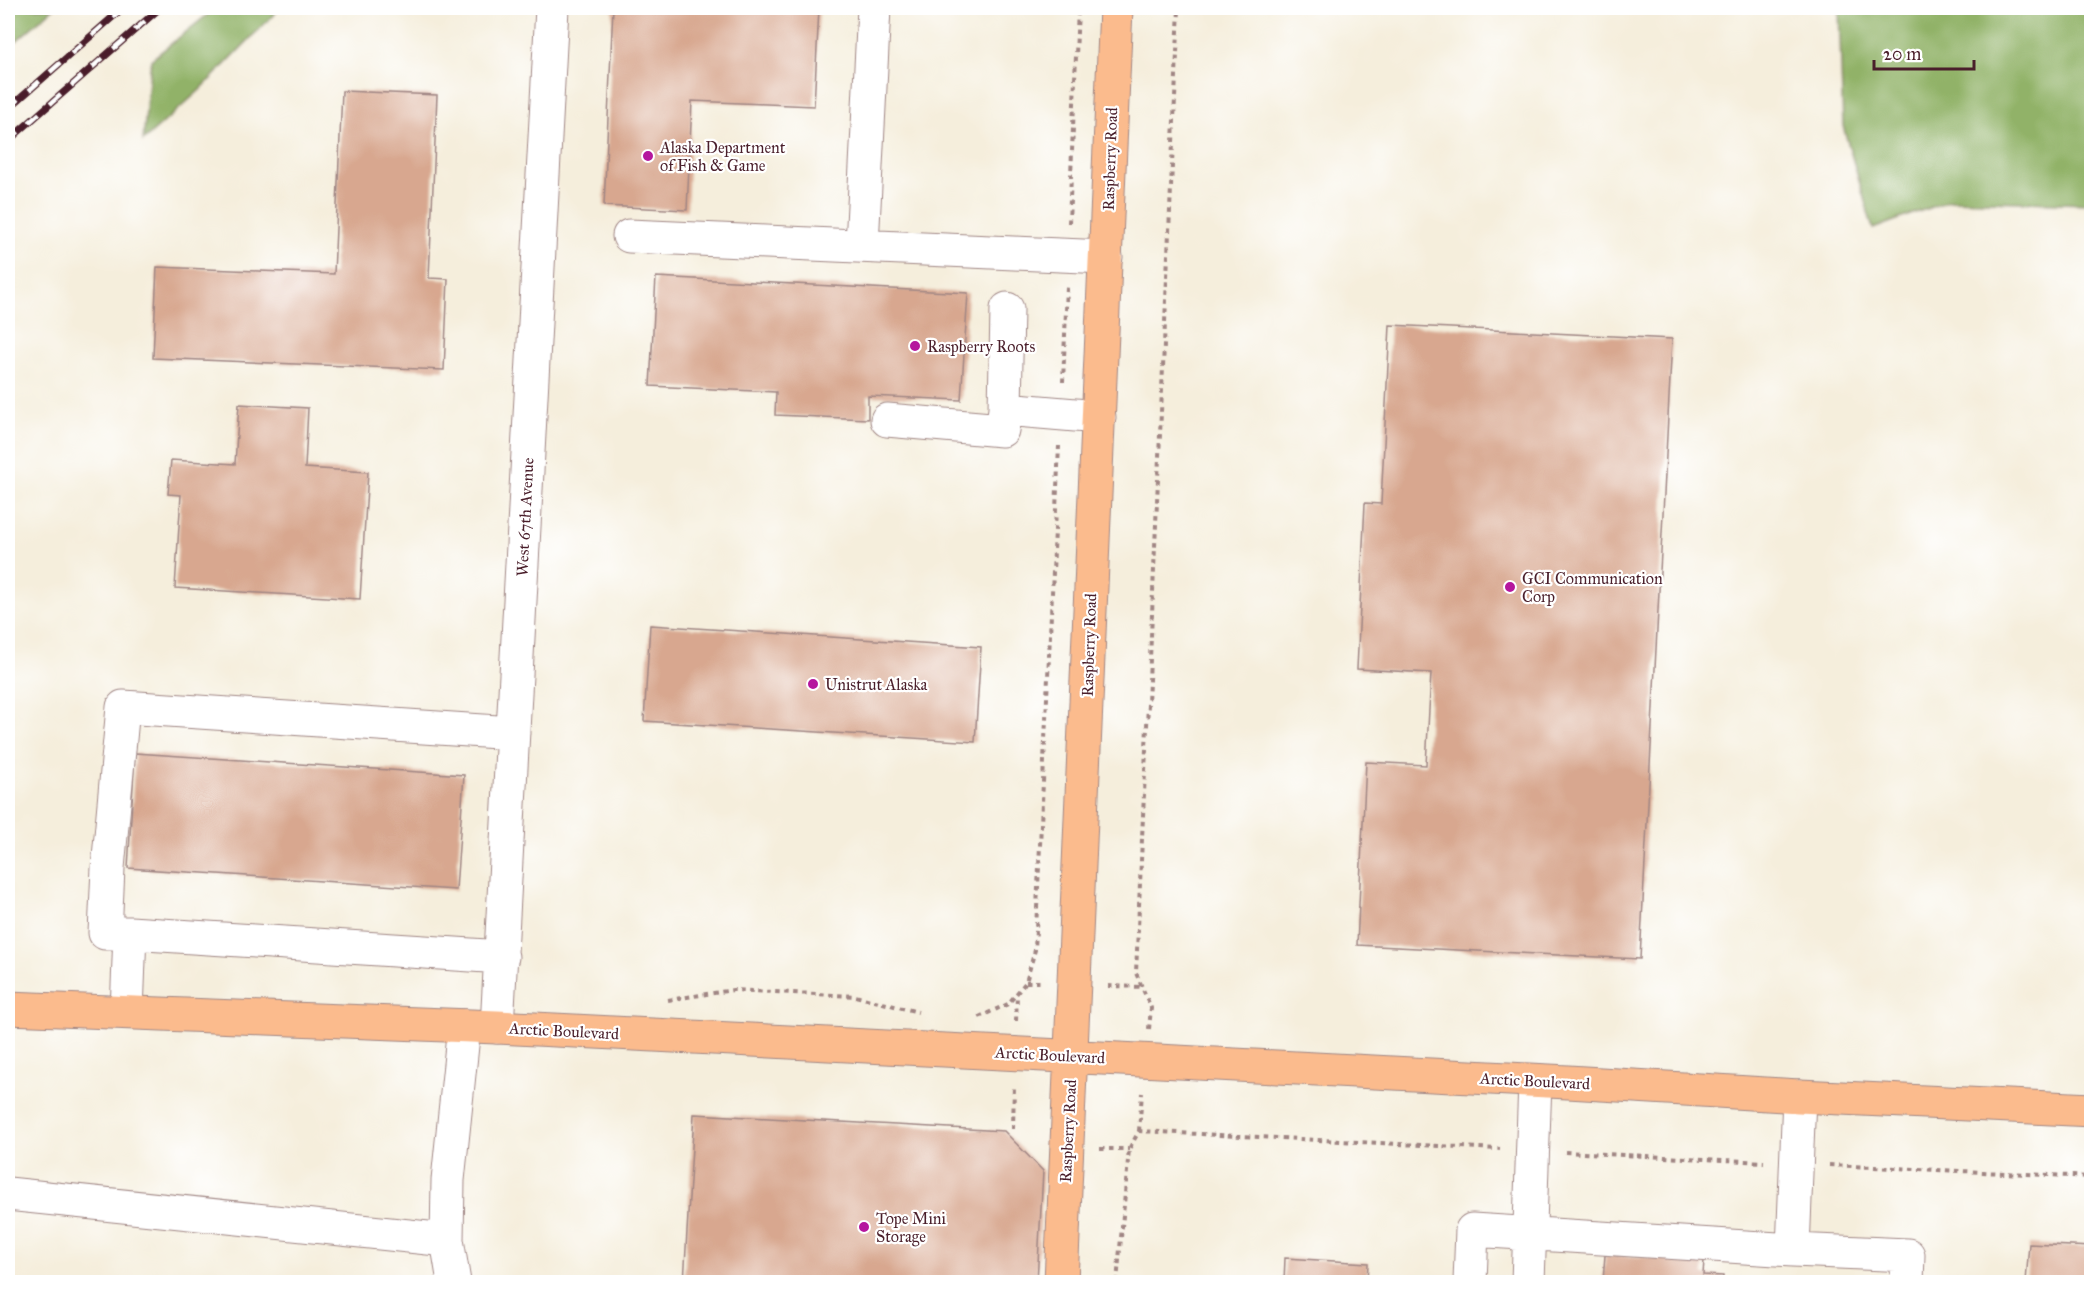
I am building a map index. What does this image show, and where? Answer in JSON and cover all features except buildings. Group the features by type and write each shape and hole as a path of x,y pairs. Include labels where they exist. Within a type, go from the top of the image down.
{"main road":[{"name":"Raspberry Road","path":"1061,1282 1116,8"},
{"name":"Arctic Boulevard","path":"8,1008 497,1027 2091,1110"}],"street":[{"name":"West 67th Avenue","path":"497,1027 552,8"},
{"path":"862,245 874,8"},
{"path":"629,236 1106,257"},
{"path":"886,420 1002,430 1005,409 1007,309"},
{"path":"1005,409 1099,417"},
{"path":"502,957 105,933 108,868 123,707 513,733"},
{"path":"127,1012 130,933"},
{"path":"454,1282 447,1240 448,1180 464,1026"},
{"path":"1528,1282 1535,1081"},
{"path":"1793,1250 1799,1096"},
{"path":"8,1194 447,1240"},
{"path":"1470,1282 1473,1230 1908,1255 1907,1282"}],"path":[{"path":"975,1019 1008,1004 1026,981 1035,950 1078,8"},
{"path":"1151,1008 1136,974 1179,8"},
{"path":"666,1000 733,990 855,996 927,1015"}],"green space":[{"path":"8,8 54,8 8,48"},
{"path":"216,8 280,8 200,90 143,141 151,60"},
{"path":"1839,8 2091,8 2091,204 1950,200 1873,229 1843,126"}],"railway":[{"path":"8,109 123,8"},
{"path":"8,141 160,8"}],"place":[{"name":"Alaska Department of Fish & Game","path":"648,156"},
{"name":"Raspberry Roots","path":"915,346"},
{"name":"GCI Communication Corp","path":"1510,587"},
{"name":"Unistrut Alaska","path":"813,684"},
{"name":"Tope Mini Storage","path":"864,1227"}]}
